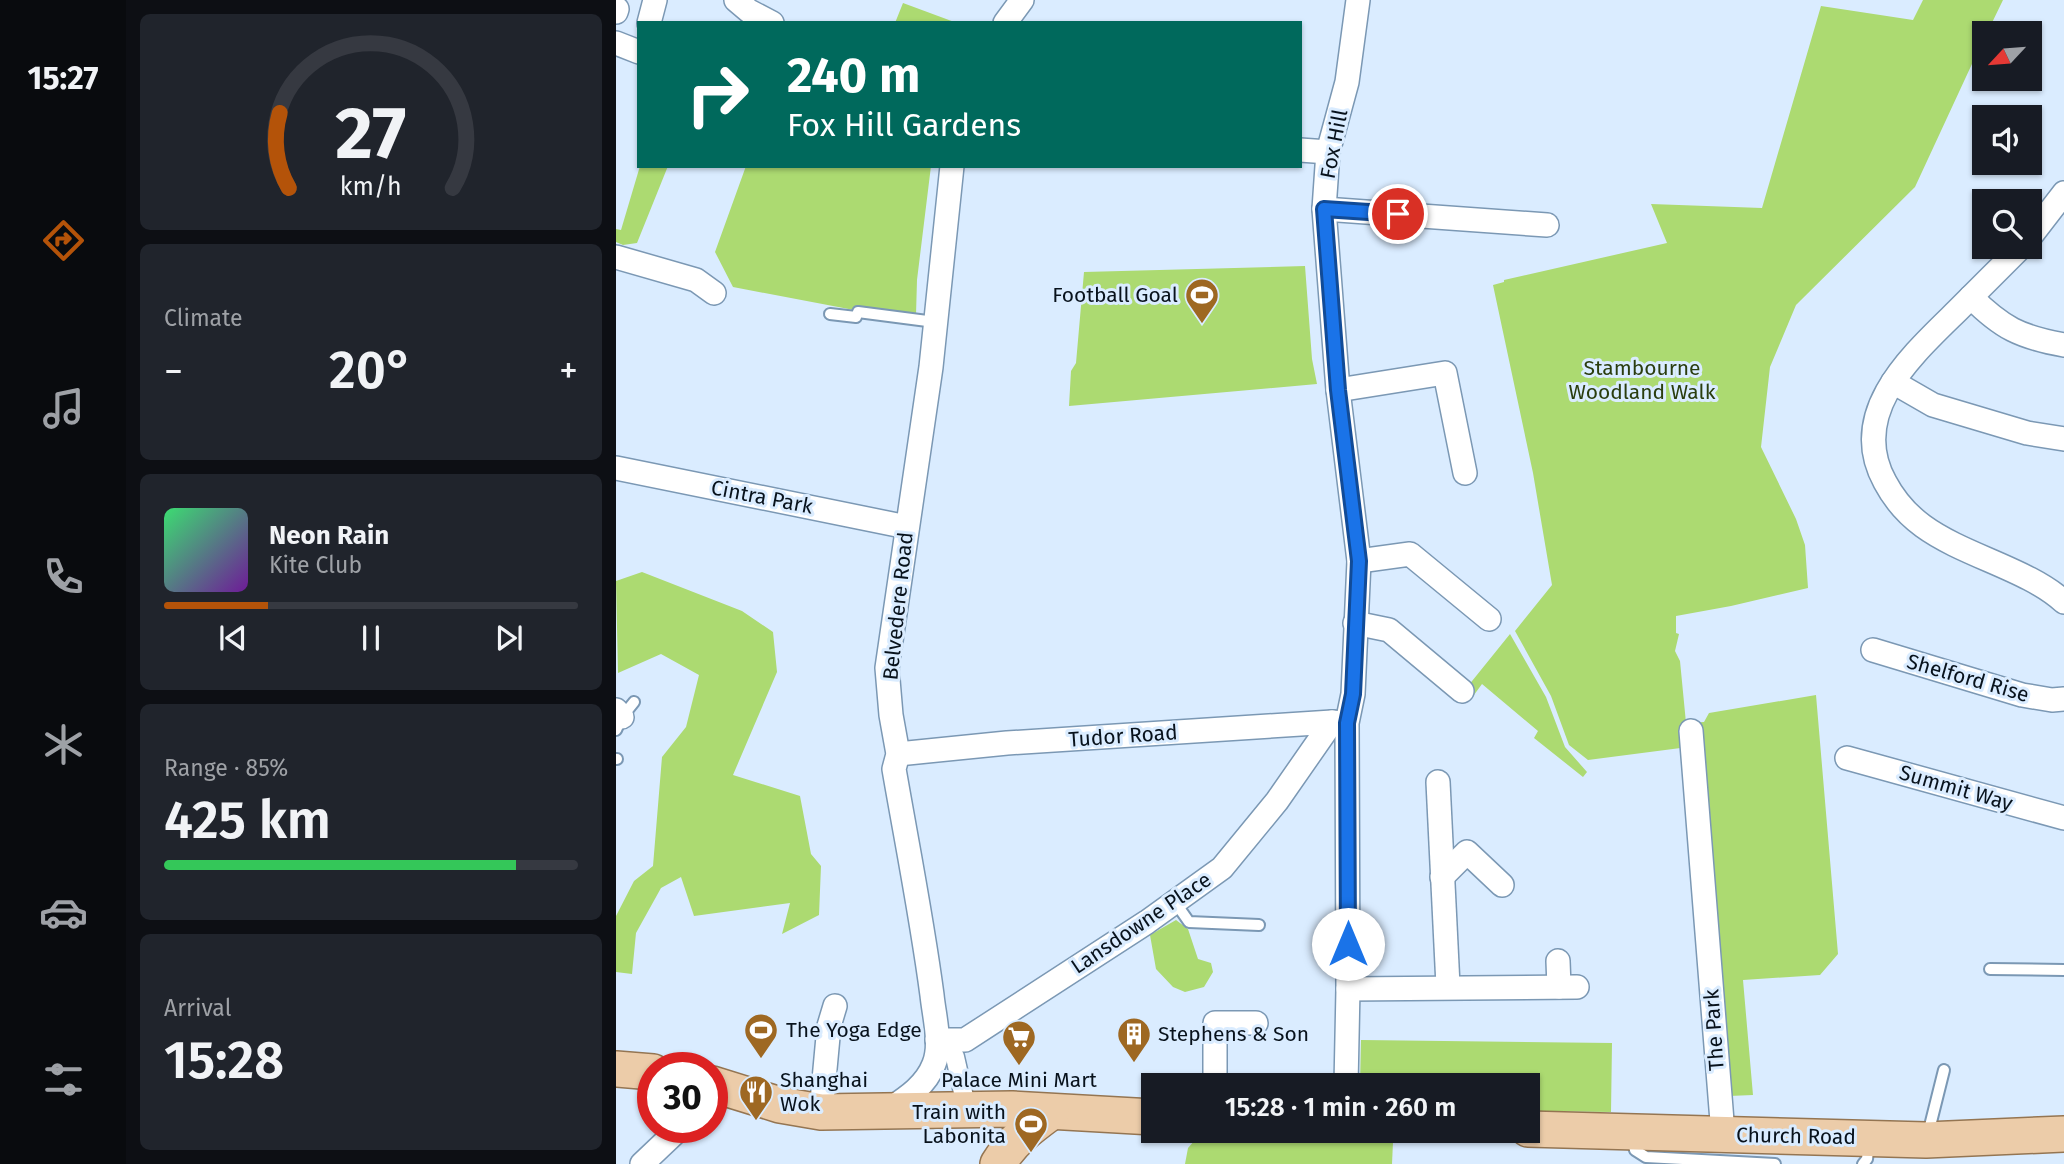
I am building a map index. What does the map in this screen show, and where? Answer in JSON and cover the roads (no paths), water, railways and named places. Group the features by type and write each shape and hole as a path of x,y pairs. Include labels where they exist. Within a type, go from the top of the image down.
{"main road":[{"path":"616,1069 637,1071"},
{"path":"728,1089 780,1105 821,1112 1012,1109 1141,1116"},
{"path":"970,1110 995,1129 1002,1157"},
{"path":"1002,1157 1022,1133 1051,1112"},
{"name":"Church Road","path":"1540,1129 1723,1134 1867,1151 1925,1152 2064,1134"}],"street":[{"path":"650,21 655,0"},
{"path":"736,0 768,21"},
{"path":"1006,21 1022,0"},
{"name":"Fox Hill","path":"1346,1073 1348,989 1340,723 1353,694 1359,561 1338,390 1324,209 1328,152 1347,82 1358,0"},
{"path":"616,43 637,51"},
{"path":"1302,150 1328,152"},
{"name":"Belvedere Road","path":"890,1109 913,1094 925,1080 935,1062 941,1040 894,769 898,754 887,668 931,367 952,168"},
{"path":"2042,221 2064,192"},
{"path":"1324,209 1547,225"},
{"path":"616,257 696,280 714,293"},
{"path":"2009,259 1914,353 1893,382 1876,414 1872,438 1878,471 1905,510 1924,527 2051,590 2064,602"},
{"path":"1971,298 1994,320 2017,333 2039,341 2064,345"},
{"path":"1338,390 1445,373 1465,473"},
{"path":"1893,382 1933,405 2027,433 2064,439"},
{"name":"Cintra Park","path":"616,468 907,527"},
{"path":"1359,561 1410,554 1489,619"},
{"path":"1356,623 1389,629 1462,691"},
{"name":"Shelford Rise","path":"1873,650 2022,695 2052,700 2064,699"},
{"name":"Tudor Road","path":"898,754 1007,743 1340,723"},
{"name":"Lansdowne Place","path":"941,1040 965,1040 1175,902 1222,868 1340,723"},
{"name":"The Park","path":"1691,731 1723,1134"},
{"name":"Summit Way","path":"1847,758 2064,818"},
{"path":"1438,782 1448,986"},
{"path":"1442,877 1467,852 1502,885"},
{"path":"1348,989 1568,987 1558,961"},
{"path":"821,1112 830,1026 835,1006"},
{"path":"1215,1073 1215,1023 1256,1023"},
{"name":"Belvedere Road","path":"941,1040 955,1057 970,1110"},
{"path":"642,1164 664,1143"}],"lane":[{"path":"830,314 856,317 858,312 935,322"},
{"path":"1175,902 1189,922 1259,925"},
{"path":"1990,969 2064,970"},
{"path":"1925,1152 1944,1070"},
{"path":"1631,1132 1636,1150 1646,1157 1775,1164"}],"place":[{"name":"Football Goal","path":"1202,325"},
{"name":"The Yoga Edge","path":"761,1060"},
{"name":"Stephens & Son","path":"1134,1064"},
{"name":"Palace Mini Mart","path":"1019,1067"},
{"name":"Shanghai Wok","path":"756,1122"},
{"name":"Train with Labonita","path":"1031,1154"}],"park label":[{"name":"Stambourne Woodland Walk","path":"1642,380"}]}
